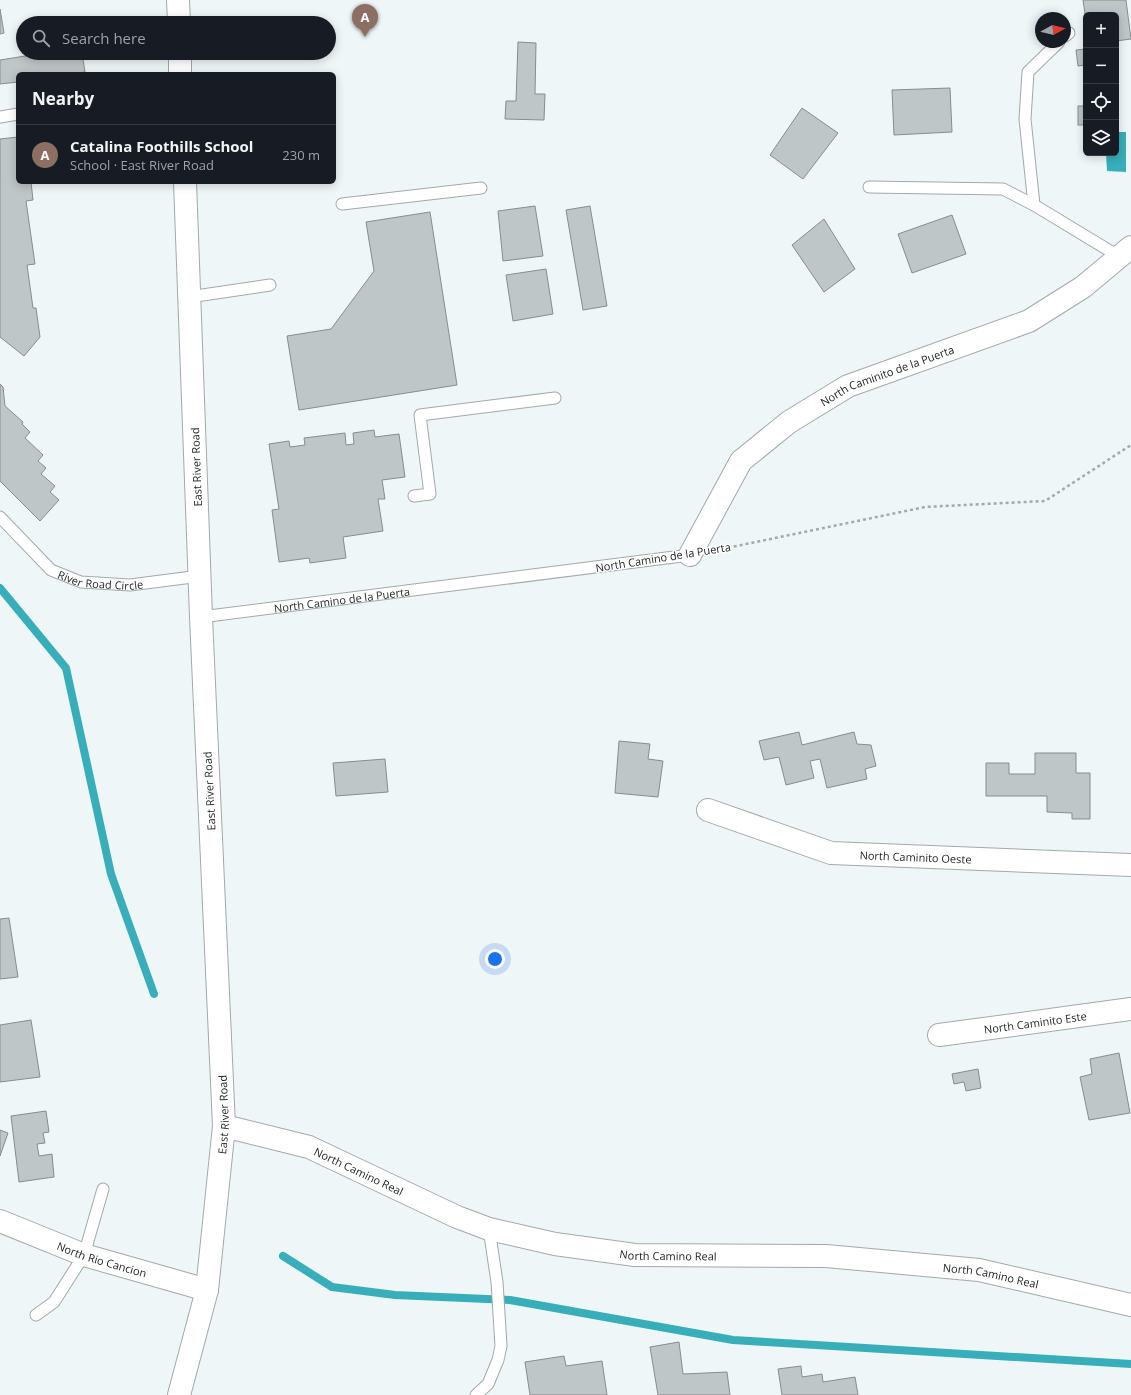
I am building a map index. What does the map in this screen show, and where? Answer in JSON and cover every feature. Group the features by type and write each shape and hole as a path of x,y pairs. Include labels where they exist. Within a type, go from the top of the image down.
{"street":[{"path":"178,0 179,16"},
{"path":"180,60 180,72"},
{"name":"East River Road","path":"179,1395 207,1290 224,1126 201,617 184,184"},
{"name":"North Caminito de la Puerta","path":"690,555 741,461 789,422 848,386 1029,321 1083,287 1125,252"},
{"name":"North Caminito Oeste","path":"708,810 831,853 1131,865"},
{"name":"North Caminito Este","path":"939,1035 1131,1009"},
{"name":"North Camino Real","path":"224,1126 309,1147 457,1217 489,1229 555,1244 635,1255 826,1256 979,1270 1131,1305"},
{"name":"North Rio Cancion","path":"0,1221 84,1255 207,1290"}],"lane":[{"path":"1034,205 1025,119 1028,72 1053,48"},
{"path":"0,117 16,114"},
{"path":"869,187 1003,189 1125,252"},
{"path":"342,204 481,188"},
{"path":"189,297 270,285"},
{"path":"414,496 430,494 420,415 555,398"},
{"name":"River Road Circle","path":"0,517 51,570 81,582 130,585 200,576"},
{"name":"North Camino de la Puerta","path":"201,617 690,555"},
{"path":"36,1315 54,1302 84,1255 103,1189"},
{"path":"476,1395 488,1384 498,1360 501,1346 496,1282 489,1229"}],"path":[{"name":"North Camino de la Puerta","path":"690,555 925,507 1046,501 1131,445"}],"water":[{"path":"1119,132 1126,132 1126,172 1107,171 1106,156 1119,156"}],"building":[{"path":"1083,0 1126,0 1131,39 1119,41 1119,12 1085,12"},
{"path":"0,9 4,33 0,34"},
{"path":"518,42 536,43 535,94 545,94 544,120 505,119 506,101 516,101"},
{"path":"1083,49 1083,65 1078,66 1076,50"},
{"path":"16,57 16,60 83,60 85,72 16,72 16,82 0,84 0,60"},
{"path":"950,88 952,132 894,135 892,90"},
{"path":"1078,106 1083,106 1083,125 1078,125"},
{"path":"802,108 838,133 803,179 770,155"},
{"path":"16,137 16,184 31,184 33,200 26,201 35,264 27,265 33,308 36,308 40,337 24,356 0,337 0,139"},
{"path":"535,206 543,256 503,261 498,211"},
{"path":"590,206 607,306 583,310 566,210"},
{"path":"430,212 457,385 299,410 287,336 331,329 374,271 366,222"},
{"path":"952,215 966,254 912,273 898,234"},
{"path":"824,219 855,269 824,292 792,245"},
{"path":"546,269 553,314 513,321 506,275"},
{"path":"0,384 3,387 5,406 23,422 22,424 30,432 25,438 43,455 38,461 46,468 41,474 55,486 50,492 59,500 40,521 0,481"},
{"path":"374,430 375,437 399,434 405,477 382,480 385,499 378,499 383,531 343,537 346,558 310,563 309,558 279,562 272,510 279,509 269,444 289,441 290,447 305,445 304,438 345,433 346,445 354,444 353,433"},
{"path":"799,732 802,745 854,732 857,744 871,745 876,766 865,769 867,779 827,788 820,759 810,761 814,778 786,785 779,757 764,760 759,741"},
{"path":"619,741 650,744 648,759 663,761 658,797 615,793"},
{"path":"1035,753 1076,753 1076,773 1090,773 1090,819 1072,819 1072,813 1047,812 1047,796 986,796 986,763 1009,763 1009,774 1035,774"},
{"path":"385,759 388,792 336,796 333,763"},
{"path":"9,918 18,977 0,979 0,919"},
{"path":"31,1020 40,1077 0,1082 0,1025"},
{"path":"1119,1053 1130,1113 1089,1120 1080,1077 1092,1074 1090,1059"},
{"path":"978,1069 981,1088 966,1091 964,1082 954,1084 952,1074"},
{"path":"46,1111 49,1132 43,1133 45,1143 37,1144 39,1156 52,1154 54,1177 19,1182 11,1116"},
{"path":"0,1130 8,1133 0,1156"},
{"path":"679,1342 683,1374 727,1372 730,1395 658,1395 650,1347"},
{"path":"564,1356 566,1366 602,1361 607,1395 530,1395 525,1362"},
{"path":"801,1366 802,1377 822,1374 823,1382 855,1377 858,1395 782,1395 778,1369"}],"waterway":[{"path":"0,588 66,668 111,874 154,994"},
{"path":"283,1256 332,1287 395,1295 510,1300 733,1340 1131,1364"}],"place":[{"name":"Catalina Foothills School","path":"365,37"}]}
